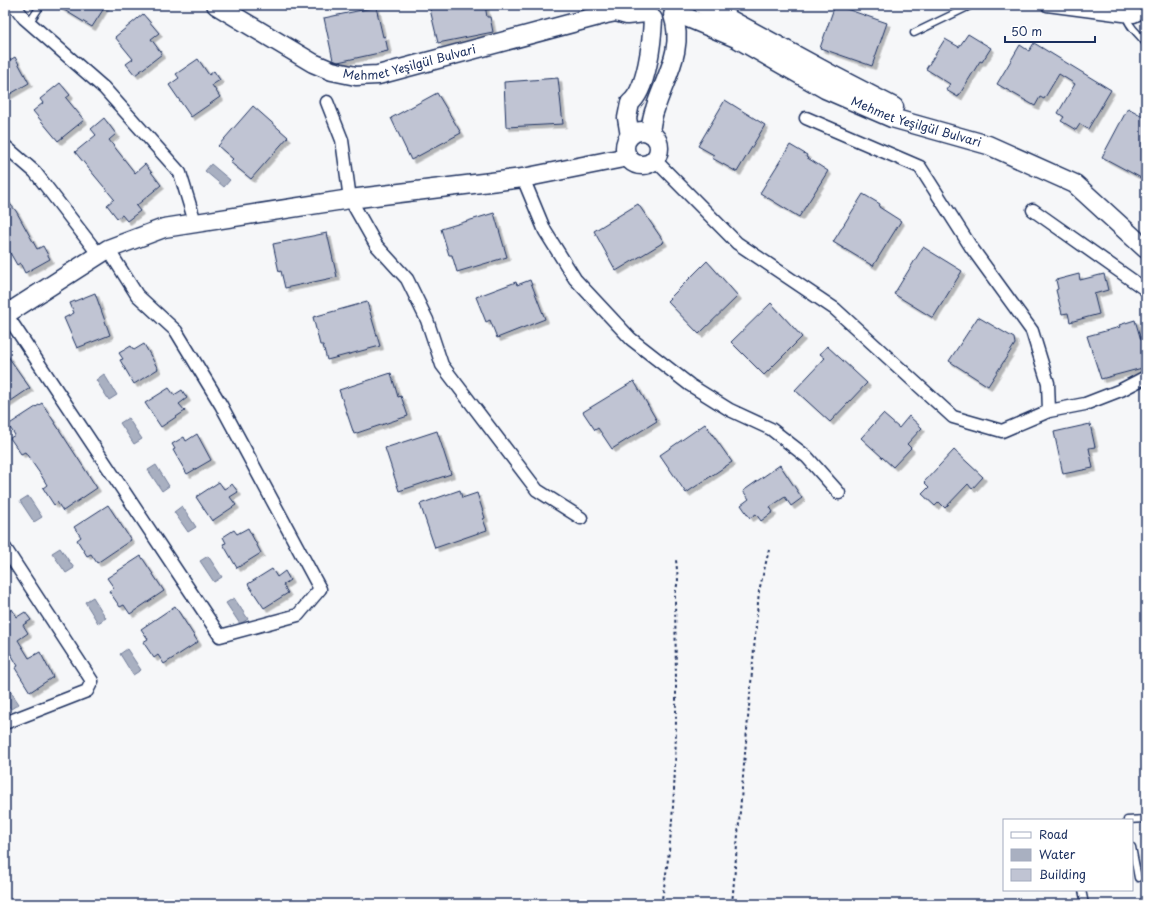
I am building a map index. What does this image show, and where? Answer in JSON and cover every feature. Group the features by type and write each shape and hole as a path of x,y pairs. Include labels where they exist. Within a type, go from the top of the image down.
{"main road":[{"name":"Mehmet Yeşilgül Bulvari","path":"216,5 313,63 332,71 356,76 378,75 620,9 628,15 648,12 664,20 675,10 736,38 825,89 885,115 988,145 1075,184 1146,249"},
{"name":"Mehmet Yeşilgül Bulvari","path":"703,5 832,75 895,107 992,135 1081,174 1146,234"},
{"path":"650,133 654,110 676,54 678,33 675,10"},
{"path":"630,136 638,132 650,133 658,143 657,155 654,160 644,165 637,164 628,157 625,146 630,136 627,118 630,103 634,100 647,72 646,66 650,50 648,12"},
{"path":"5,315 104,252 164,228 350,199 523,178 628,157"}],"street":[{"path":"14,5 29,23 104,88 180,173 195,222"},
{"path":"1047,5 1126,16 1134,16 1146,10"},
{"path":"327,102 342,140 350,199 376,245 407,279 427,320 442,365 537,490 581,518"},
{"path":"806,118 920,166 971,247 1032,330 1048,383 1049,411"},
{"path":"5,146 36,172 104,252 137,295 176,331 221,405 320,589 298,614 220,636 5,315"},
{"path":"654,160 737,243 836,309 953,417 1002,431 1049,411 1085,404 1121,390 1146,377"},
{"path":"523,178 545,231 575,279 631,339 690,385 730,410 772,429 807,457 839,493"},
{"path":"1033,210 1146,290"},
{"path":"5,548 92,681 87,691 5,724"}],"lane":[{"path":"29,23 41,5"},
{"path":"914,33 972,5"},
{"path":"1126,16 1128,24 1146,44"},
{"path":"1133,820 1146,819"},
{"path":"1133,852 1138,878"},
{"path":"1082,891 1084,904"}],"path":[{"path":"732,904 759,592 769,550"},
{"path":"661,904 669,848 673,790 676,700 675,595 678,580 676,560"}],"water":[{"path":"211,164 230,180 224,187 205,171"},
{"path":"104,374 117,395 109,400 96,380"},
{"path":"128,418 142,439 134,444 120,423"},
{"path":"156,465 169,486 162,491 148,470"},
{"path":"28,496 42,517 34,522 20,501"},
{"path":"182,506 196,527 188,532 174,512"},
{"path":"60,548 74,568 66,573 52,553"},
{"path":"208,556 222,577 214,582 200,561"},
{"path":"93,597 106,618 98,623 85,602"},
{"path":"234,598 248,619 240,624 226,603"},
{"path":"127,649 141,670 133,675 120,654"},
{"path":"5,683 19,704 11,709 5,700"}],"building":[{"path":"56,5 106,5 92,27"},
{"path":"429,5 485,5 487,17 490,17 493,32 438,43"},
{"path":"835,5 887,23 872,66 820,48"},
{"path":"376,7 388,51 338,62 333,60 324,18"},
{"path":"143,14 159,33 151,39 162,54 135,75 126,64 133,59 115,37"},
{"path":"968,34 991,48 982,62 980,61 958,97 946,90 950,84 926,69 945,39 959,47"},
{"path":"1034,43 1111,90 1088,129 1080,124 1076,130 1061,121 1064,117 1058,113 1075,84 1059,74 1044,99 1040,97 1035,106 997,84 1020,45 1029,51"},
{"path":"15,57 29,83 5,97 5,63"},
{"path":"198,59 209,75 214,71 220,80 212,85 220,97 191,117 169,85 179,78 176,74"},
{"path":"558,78 563,124 506,127 504,82"},
{"path":"60,83 70,95 66,98 84,120 58,141 33,111 43,103 40,99"},
{"path":"437,93 461,133 411,160 391,118"},
{"path":"725,100 765,125 737,172 712,158 714,155 698,146"},
{"path":"253,106 288,137 251,179 230,162 233,159 218,146"},
{"path":"1128,108 1146,118 1146,172 1143,179 1102,157"},
{"path":"104,118 116,134 109,140 135,173 145,164 161,185 136,206 140,211 127,221 122,215 117,218 107,205 114,199 75,152 96,135 91,129"},
{"path":"790,145 807,155 806,157 828,171 799,217 760,193"},
{"path":"863,194 880,204 879,207 901,221 873,266 833,242"},
{"path":"5,198 16,211 37,249 43,246 50,259 25,273 20,263 17,265 5,244"},
{"path":"638,204 664,242 616,271 594,231"},
{"path":"494,213 507,257 457,272 452,255 449,255 441,229"},
{"path":"327,233 337,277 285,288 281,271 279,272 273,244"},
{"path":"923,247 962,271 933,318 894,294"},
{"path":"707,261 738,296 699,334 667,301"},
{"path":"1079,274 1080,280 1104,274 1108,290 1094,294 1099,314 1070,322 1068,313 1062,314 1056,290 1058,289 1056,280"},
{"path":"530,280 545,319 497,338 490,320 486,322 476,297 516,282 517,285"},
{"path":"95,293 110,335 77,348 64,318 74,313 70,303"},
{"path":"367,302 380,346 327,360 323,345 320,345 313,317"},
{"path":"771,303 802,337 764,375 731,342"},
{"path":"978,317 1014,338 1015,344 988,386 949,361"},
{"path":"1135,320 1141,340 1146,338 1146,367 1101,379 1087,336 1120,327 1119,325"},
{"path":"144,344 158,369 134,384 120,360 123,359 119,353 131,346 134,350"},
{"path":"827,346 867,383 830,422 795,390 825,358 820,354"},
{"path":"5,352 30,388 5,405"},
{"path":"391,373 398,397 401,396 408,416 354,434 339,390"},
{"path":"634,381 657,421 612,449 598,428 595,430 583,412"},
{"path":"169,388 174,395 182,390 187,398 179,404 185,411 161,427 145,403"},
{"path":"42,403 97,488 63,511 57,502 54,505 43,488 47,485 25,452 21,454 10,438 15,435 8,425"},
{"path":"883,414 899,428 909,416 922,428 907,444 911,448 893,467 861,438"},
{"path":"705,424 732,462 686,493 660,455"},
{"path":"1090,424 1095,447 1089,448 1093,468 1063,474 1054,432"},
{"path":"437,431 451,474 399,491 385,448"},
{"path":"197,434 211,460 187,474 173,450 175,449 172,444 184,437 186,441"},
{"path":"954,450 983,477 972,489 968,484 945,508 939,502 935,506 922,494 929,487 924,482"},
{"path":"780,465 802,498 791,506 785,497 770,507 773,512 761,521 756,514 750,518 741,505 749,499 743,491"},
{"path":"219,482 224,489 232,484 238,492 230,497 236,505 212,521 196,497"},
{"path":"460,490 462,498 477,493 485,518 483,519 487,530 435,548 420,504"},
{"path":"108,505 131,540 97,563 91,554 87,556 77,540 81,537 74,527"},
{"path":"248,528 261,553 237,568 223,544 226,543 223,537 234,530 237,534"},
{"path":"141,556 164,591 130,614 124,605 120,607 109,591 114,588 107,578"},
{"path":"272,569 277,577 285,571 290,580 283,585 288,593 264,608 248,584"},
{"path":"175,606 198,642 164,664 158,655 154,658 143,642 148,639 141,629"},
{"path":"12,609 17,617 25,612 31,620 23,625 28,633 18,640 29,658 40,652 53,677 30,692 15,668 18,666 5,644 5,614"}]}
